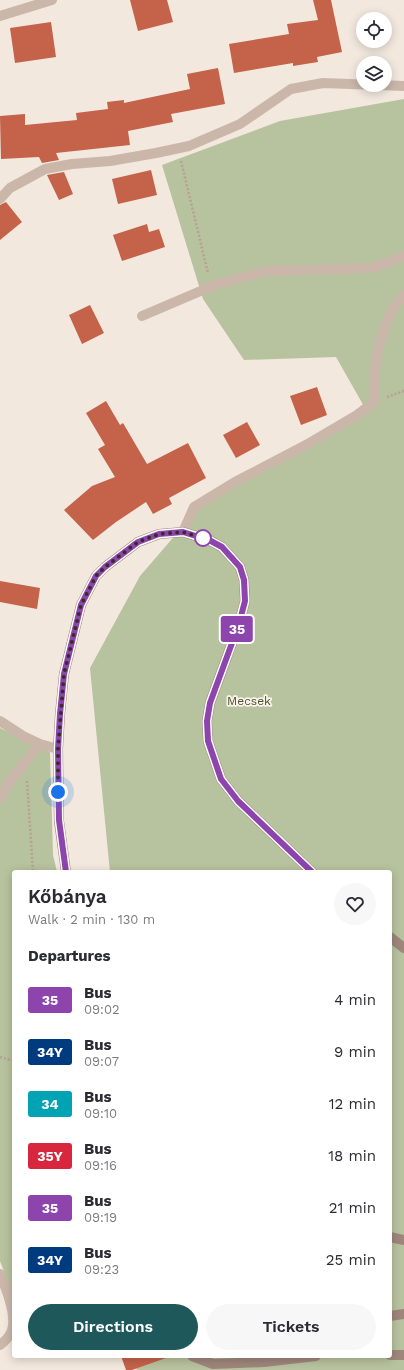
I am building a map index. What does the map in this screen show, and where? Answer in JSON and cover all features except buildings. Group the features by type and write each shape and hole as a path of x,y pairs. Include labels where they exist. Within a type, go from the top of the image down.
{"street":[{"path":"0,16 52,0"},
{"path":"0,199 10,188 45,169 72,164 110,161 189,146 240,124 291,89 323,82 404,86"},
{"path":"142,316 212,286 268,271 372,268 404,256"},
{"path":"183,532 194,507 235,482 306,445 357,415 374,402 373,381 382,335 393,309 404,295"},
{"path":"66,870 59,820 58,749 64,674 81,605 96,576 105,567 138,542 159,534 183,532 209,540 222,547 240,567 244,580 245,601 239,624 210,703 207,721 208,741 221,779 238,801 310,870"},
{"path":"0,721 23,736 40,744 58,749"},
{"path":"0,799 9,782 40,744"},
{"path":"392,939 404,948"},
{"path":"392,1237 404,1240"},
{"path":"0,1274 12,1312"},
{"path":"392,1316 404,1314"},
{"path":"0,1345 12,1330"},
{"path":"392,1355 404,1355"},
{"path":"197,1358 213,1364 220,1364 264,1362 299,1358"}],"path":[{"path":"178,149 212,286"},
{"path":"26,761 33,870"},
{"path":"0,1057 12,1060"}],"green space":[{"name":"Mecsek","path":"404,99 404,1370 138,1370 122,1358 392,1358 392,870 110,870 90,668 140,576 203,503 365,408 336,357 244,360 203,299 162,165 280,121"},
{"path":"0,728 50,752 53,855 57,870 12,870 12,1292 0,1261"}],"bus line":[{"name":"35","path":"66,870 59,820 58,749 60,714 64,674 81,605 96,576 105,567 138,542 159,534 172,532 183,532 209,540 222,547 240,567 244,580 245,601 239,624 210,703 207,721 208,741 221,779 238,801 310,870"}],"route":[{"path":"58,792 58,749 64,674 81,605 96,576 105,567 138,542 159,534 183,532 209,540 203,538"}]}
